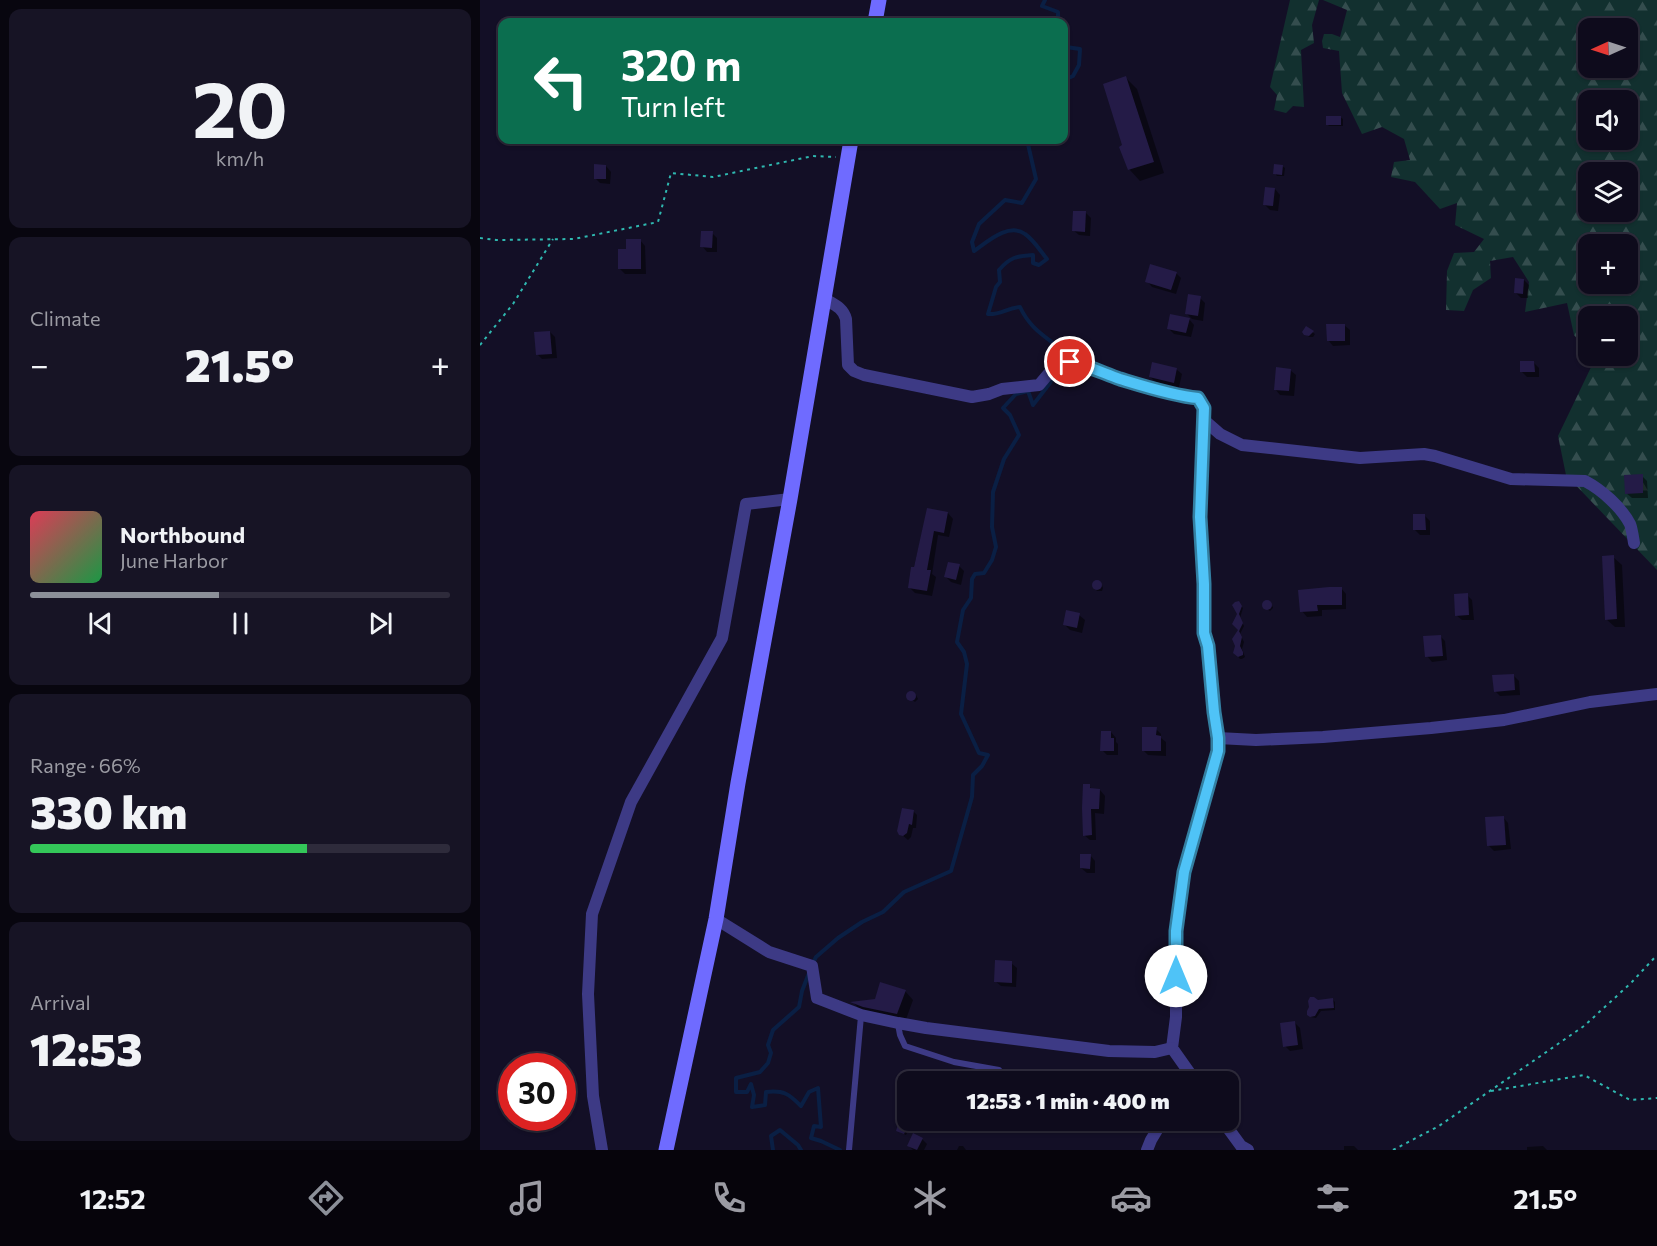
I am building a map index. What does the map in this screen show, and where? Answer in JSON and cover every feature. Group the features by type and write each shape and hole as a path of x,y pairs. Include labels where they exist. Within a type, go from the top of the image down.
{"main road":[{"path":"875,18 879,0"},
{"path":"666,1150 716,919 850,144"}],"street":[{"path":"825,299 844,312 849,365 854,371 864,375 972,398 1002,388 1039,385 1055,366 1070,362 1081,363 1120,379 1198,398 1204,408 1200,517 1204,633 1208,646 1218,751 1184,872 1176,931 1176,1017 1172,1048 1188,1071"},
{"path":"1204,420 1220,434 1242,446 1360,458 1424,454 1511,479 1585,481 1616,505 1630,525 1634,543"},
{"path":"602,1150 593,1096 588,994 592,914 631,802 722,638 746,504 790,499"},
{"path":"1218,738 1256,740 1323,737 1431,728 1504,720 1590,702 1657,694"},
{"path":"716,919 769,952 812,966 817,998 861,1015 898,1023 1109,1051 1155,1052 1172,1048"},
{"path":"1147,1150 1156,1131"},
{"path":"1230,1131 1241,1146 1248,1150"}],"lane":[{"path":"849,1150 861,1015"},
{"path":"898,1023 905,1046 954,1062 999,1070"}],"path":[{"path":"480,238 496,240 574,239 658,222 671,173 713,177 813,156 848,157"},
{"path":"480,345 513,304 553,239"},
{"path":"1393,1150 1439,1126 1584,1026 1631,983 1657,955"},
{"path":"1490,1091 1584,1075 1630,1100 1657,1098"}],"green space":[{"path":"1290,0 1319,0 1312,25 1314,43 1301,50 1304,107 1293,106 1286,113 1274,110 1277,95 1270,87"},
{"path":"1323,0 1657,0 1657,570 1566,475 1558,436 1592,366 1638,366 1638,306 1578,306 1578,340 1574,335 1567,303 1525,312 1529,282 1513,257 1490,261 1491,278 1473,290 1464,311 1446,310 1447,271 1454,253 1474,252 1484,239 1455,225 1457,203 1440,209 1415,182 1391,177 1394,162 1410,160 1404,139 1382,127 1362,134 1342,93 1339,51 1323,48 1324,34 1340,37 1347,10"}],"building":[{"path":"1126,76 1154,162 1128,170 1119,147 1122,145 1103,84"},
{"path":"1326,116 1341,116 1341,125 1326,125"},
{"path":"594,164 606,165 606,179 594,179"},
{"path":"1274,164 1283,165 1282,175 1273,174"},
{"path":"1265,187 1275,188 1273,206 1263,205"},
{"path":"1073,211 1086,211 1085,232 1072,231"},
{"path":"701,231 713,231 712,248 700,247"},
{"path":"626,239 641,239 641,269 618,269 618,249 626,249"},
{"path":"1150,264 1177,272 1171,290 1145,282"},
{"path":"1515,278 1524,279 1523,294 1514,293"},
{"path":"1188,294 1201,296 1198,316 1185,314"},
{"path":"1170,314 1190,318 1186,333 1167,329"},
{"path":"1326,324 1345,324 1345,341 1327,341"},
{"path":"1306,326 1314,331 1309,336 1302,332"},
{"path":"550,331 552,354 536,355 534,332"},
{"path":"1520,361 1534,361 1535,372 1520,372"},
{"path":"1152,362 1177,368 1174,383 1149,377"},
{"path":"1276,367 1291,369 1289,391 1274,390"},
{"path":"1643,474 1643,493 1625,494 1624,475"},
{"path":"927,508 948,512 944,533 934,531 927,570 931,570 927,591 908,588 911,567 914,567"},
{"path":"1413,514 1425,514 1426,530 1413,530"},
{"path":"1614,555 1617,619 1605,620 1602,556"},
{"path":"948,562 960,564 956,580 944,577"},
{"path":"1097,580 1101,581 1101,589 1097,590 1093,589 1092,585 1093,581"},
{"path":"1342,587 1342,605 1317,605 1318,611 1300,612 1298,590"},
{"path":"1468,593 1469,615 1455,616 1454,594"},
{"path":"1267,600 1271,601 1271,609 1267,610 1263,609 1262,605 1263,601"},
{"path":"1239,601 1242,606 1239,614 1243,623 1239,631 1242,637 1240,646 1243,655 1238,657 1233,653 1235,646 1232,639 1238,630 1232,624 1237,614 1232,605"},
{"path":"1066,610 1080,613 1077,628 1063,625"},
{"path":"1441,635 1443,656 1425,657 1423,636"},
{"path":"1514,674 1515,690 1494,692 1492,675"},
{"path":"911,691 915,692 915,700 911,701 907,700 906,696 907,692"},
{"path":"1142,727 1157,727 1156,735 1161,736 1161,751 1142,751"},
{"path":"1101,731 1111,731 1111,738 1114,738 1114,751 1100,751"},
{"path":"1083,784 1090,784 1090,788 1100,789 1099,809 1091,809 1092,835 1083,836 1082,808"},
{"path":"902,808 914,810 912,825 909,824 907,833 903,836 897,831"},
{"path":"1504,816 1506,845 1487,846 1485,817"},
{"path":"1080,854 1091,854 1090,869 1080,868"},
{"path":"995,960 1012,961 1012,983 994,982"},
{"path":"880,982 906,990 897,1014 850,1002 875,999"},
{"path":"1310,997 1318,1000 1333,998 1334,1008 1319,1009 1315,1016 1310,1017 1307,1011"},
{"path":"1295,1021 1298,1045 1283,1047 1280,1023"},
{"path":"913,1133 923,1138 917,1150 907,1146"}],"waterway":[{"path":"1045,0 1042,6 1058,12 1058,18"},
{"path":"1068,47 1080,49 1079,65 1073,76 1068,78"},
{"path":"1028,144 1036,179 1022,203 1005,200 979,224 972,242 974,251 998,235 1012,230 1019,231 1031,239 1047,259 1039,265 1033,263 1033,255 1022,256 1010,260 1003,266 999,270 1000,282 996,287 988,314 1020,307 1031,324 1057,346 1059,362"},
{"path":"813,963 816,957 838,938 862,922 883,912 904,892 951,871 972,797 973,775 988,755 979,753 961,714 967,664 964,652 957,642 963,610 971,598 972,579 975,574 984,573 992,560 996,547 992,527 993,492 1004,459 1019,435 1010,415 1003,408 1016,394 1028,391 1033,405 1053,377"},
{"path":"809,973 799,1007 773,1030 768,1045 771,1053 768,1063 760,1072 736,1078 736,1092 747,1092 751,1084 754,1095 752,1107 765,1105 766,1092 786,1094 801,1106 809,1092 818,1088 821,1127 814,1126 811,1138 840,1150"},
{"path":"773,1150 771,1136 780,1130 801,1150"}],"route":[{"path":"1070,362 1081,363 1120,379 1198,398 1204,408 1200,517 1204,633 1208,646 1218,751 1184,872 1176,931 1176,976"}]}
